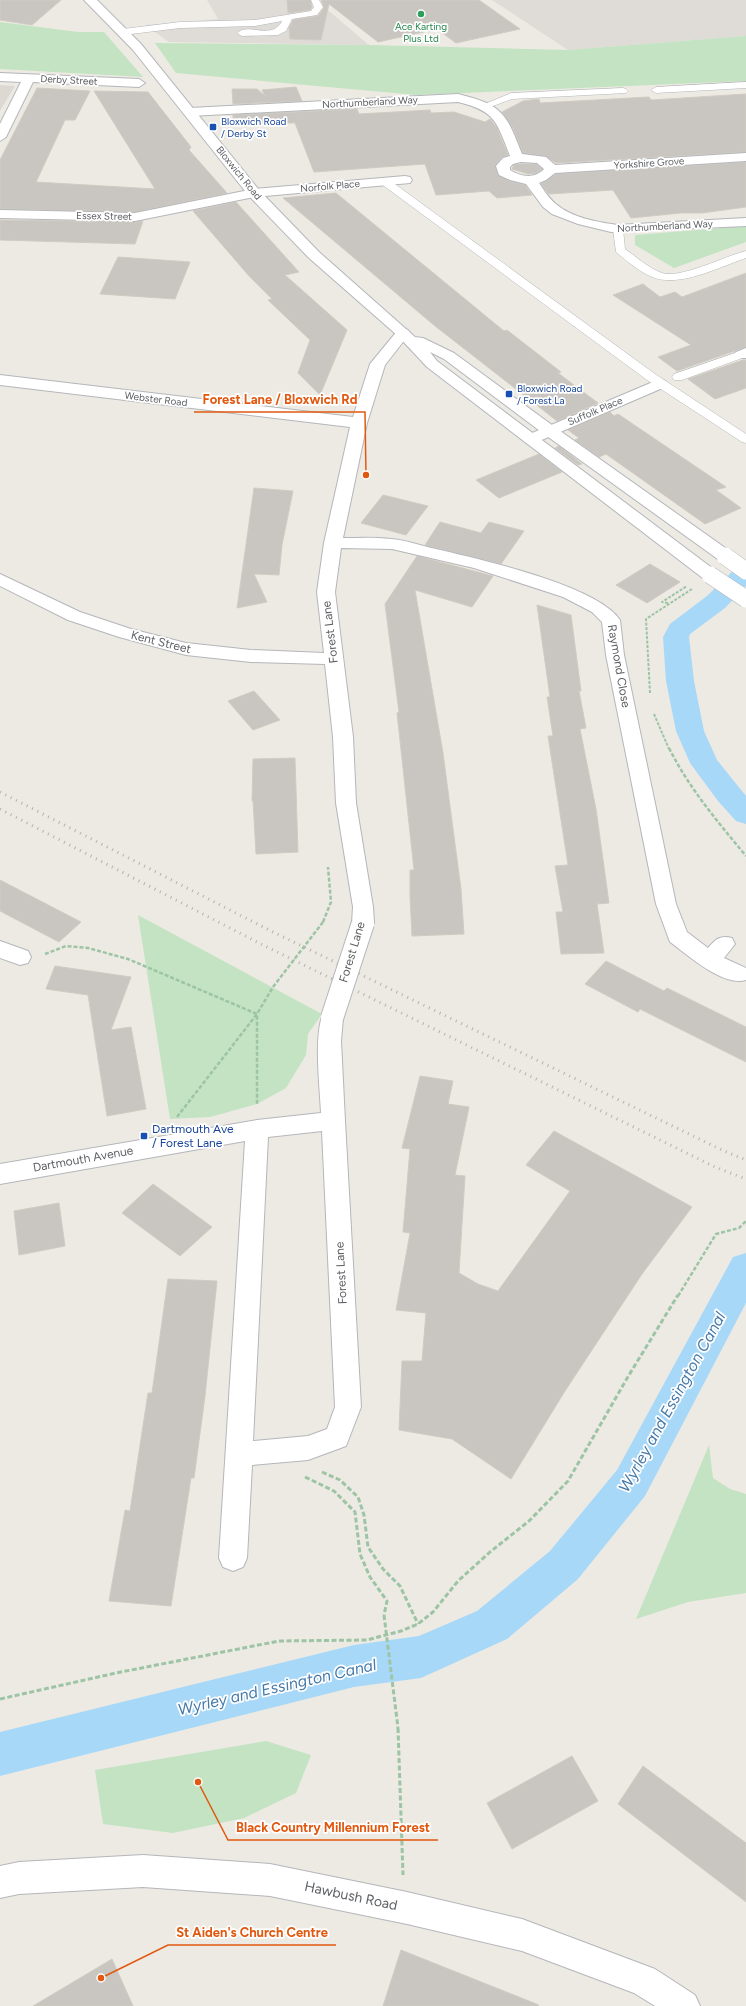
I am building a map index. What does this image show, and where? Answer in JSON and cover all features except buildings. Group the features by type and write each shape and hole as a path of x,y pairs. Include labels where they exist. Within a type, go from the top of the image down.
{"street":[{"name":"Bloxwich Road","path":"90,0 137,46 254,193 314,255 403,333"},
{"name":"Derby Street","path":"0,77 139,83"},
{"path":"0,137 29,78"},
{"name":"Northumberland Way","path":"190,112 458,98 485,106 499,115 517,158"},
{"name":"Yorkshire Grove","path":"551,169 746,157"},
{"path":"517,158 540,160 550,166 551,169 548,174 540,178 530,180 509,176 504,172 503,166 508,161 517,158"},
{"name":"Norfolk Place","path":"254,193 405,180"},
{"name":"Northumberland Way","path":"530,180 551,207 579,220 618,229 746,222"},
{"name":"Essex Street","path":"0,214 135,217 254,193"},
{"path":"403,333 449,356 550,431 746,571"},
{"path":"403,333 432,364 709,574 746,599"},
{"name":"Forest Lane","path":"239,1454 280,1452 308,1448 337,1437 348,1407 330,1041 332,1018 363,923 363,907 346,803 343,737 326,592 333,543 359,423 378,364 403,333"},
{"name":"Webster Road","path":"0,380 359,423"},
{"name":"Suffolk Place","path":"531,439 660,384"},
{"path":"626,511 648,501"},
{"name":"Raymond Close","path":"333,543 392,544 479,564 569,593 598,608 611,620 615,655 666,904 678,936 709,960 738,974"},
{"name":"Kent Street","path":"0,578 74,616 125,633 186,649 251,656 334,658"},
{"path":"709,960 724,944"},
{"path":"0,949 20,957"},
{"name":"Dartmouth Avenue","path":"0,1174 257,1129 333,1121"},
{"path":"233,1558 257,1129"},
{"name":"Hawbush Road","path":"0,1882 19,1878 151,1872 270,1880 407,1908 522,1935 644,1980 684,2006"}],"lane":[{"path":"123,32 180,25 254,23 314,13 319,6 315,0"},
{"path":"195,32 275,33 283,29 289,17"},
{"path":"656,90 746,85"},
{"path":"485,106 511,96 623,91"},
{"path":"384,181 660,384 746,438"},
{"path":"618,229 620,250 651,274 659,277 676,278 746,254"},
{"path":"678,377 744,354"}],"path":[{"path":"668,603 662,602 709,574"},
{"path":"650,695 646,619 668,603 695,588"},
{"path":"653,711 666,743 687,782 707,810 746,856"},
{"path":"155,1146 257,1014 273,988 323,922"},
{"path":"20,957 34,957 66,946 88,948 128,959 257,1014"},
{"path":"257,1014 257,1129"},
{"path":"0,1699 116,1672 279,1641 367,1640 401,1631 418,1624 433,1612 458,1582 490,1552 529,1521 568,1481 629,1375 716,1234 739,1228 746,1221"},
{"path":"280,1452 297,1473 334,1491 355,1512 360,1554 370,1577 387,1601 384,1615 398,1728 402,1866 407,1908"},
{"path":"280,1452 340,1480 358,1497 364,1515 368,1547 383,1569 400,1586 418,1624"}],"shaded area":[{"path":"207,0 316,0 369,45 169,42 145,25 218,19"},
{"path":"492,0 746,0 746,36 568,50"},
{"path":"0,85 15,86 0,111"}],"green space":[{"path":"0,22 78,32 104,32 143,77 0,69"},
{"path":"746,36 746,81 416,95 176,73 155,43 369,45 568,50"},
{"path":"746,226 746,242 674,268 635,245 635,235"},
{"path":"138,915 322,1014 308,1034 306,1055 286,1088 257,1104 210,1117 170,1119"},
{"path":"709,1445 713,1478 730,1489 746,1494 746,1593 688,1602 636,1619"},
{"path":"266,1741 311,1755 296,1793 244,1818 173,1833 103,1824 95,1770"}],"waterway":[{"name":"Wyrley and Essington Canal","path":"746,572 716,602 679,630 676,637 680,681 690,731 704,763 746,814"},
{"name":"Wyrley and Essington Canal","path":"0,1754 354,1666 421,1657 492,1625 564,1565 631,1483 746,1268"}],"railway":[{"path":"0,792 271,931 724,1151 746,1160"},
{"path":"0,809 259,943 715,1167 746,1179"}],"place":[{"name":"Ace Karting Plus Ltd","path":"421,14"},
{"name":"Bloxwich Road / Derby St","path":"213,127"},
{"name":"Bloxwich Road / Forest La","path":"509,394"},
{"name":"Forest Lane / Bloxwich Rd","path":"366,475"},
{"name":"Dartmouth Ave / Forest Lane","path":"144,1136"},
{"name":"Black Country Millennium Forest","path":"198,1782"},
{"name":"St Aiden's Church Centre","path":"101,1978"}]}
